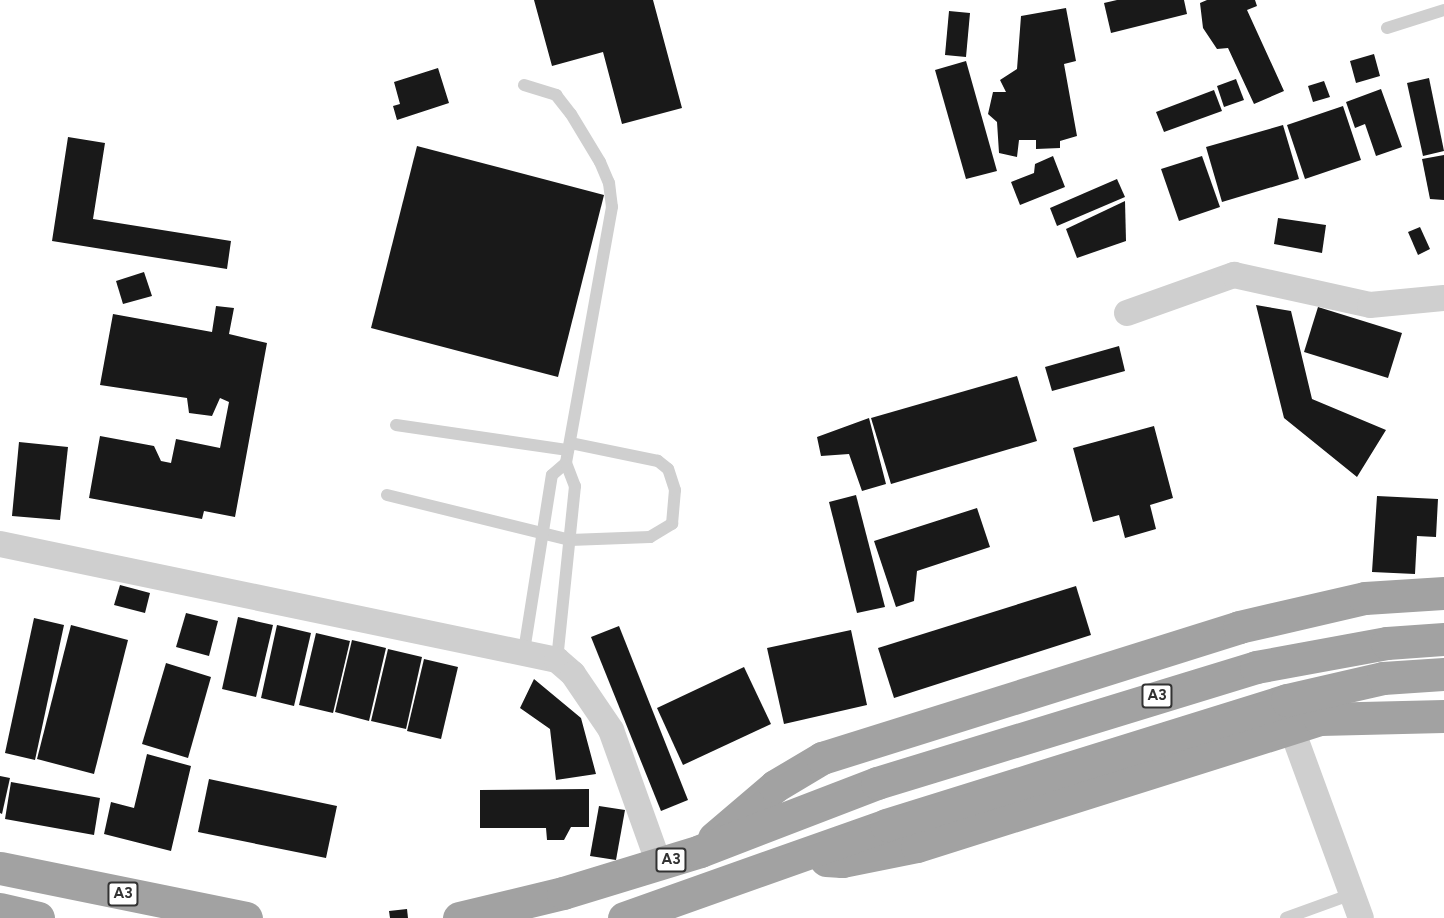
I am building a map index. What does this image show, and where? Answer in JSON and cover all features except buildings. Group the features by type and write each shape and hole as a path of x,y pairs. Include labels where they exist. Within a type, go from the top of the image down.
{"highway":[{"path":"700,851 749,806 822,758 1239,627 1365,598 1444,593"},
{"name":"A3","path":"459,918 563,893 659,864 700,851 877,783 1256,667 1377,644 1444,639"},
{"name":"A3","path":"627,918 886,825 1287,700 1383,678 1444,674"},
{"path":"797,858 842,861 917,846 1320,719 1444,716"},
{"name":"A3","path":"0,868 246,918"},
{"path":"0,909 38,918"}],"street":[{"path":"1128,313 1234,275 1370,305 1444,298"},
{"path":"0,544 524,651 557,660 573,674 611,730 659,864"},
{"path":"1291,728 1361,918"}],"lane":[{"path":"1387,28 1444,10"},
{"path":"524,85 556,94 600,162 610,191 612,207 566,464 575,486 557,660"},
{"path":"387,495 570,540 650,537 664,531 672,524 675,490 668,469 658,461 396,425"},
{"path":"524,651 552,475 566,464"},
{"path":"1286,918 1352,894"}]}
